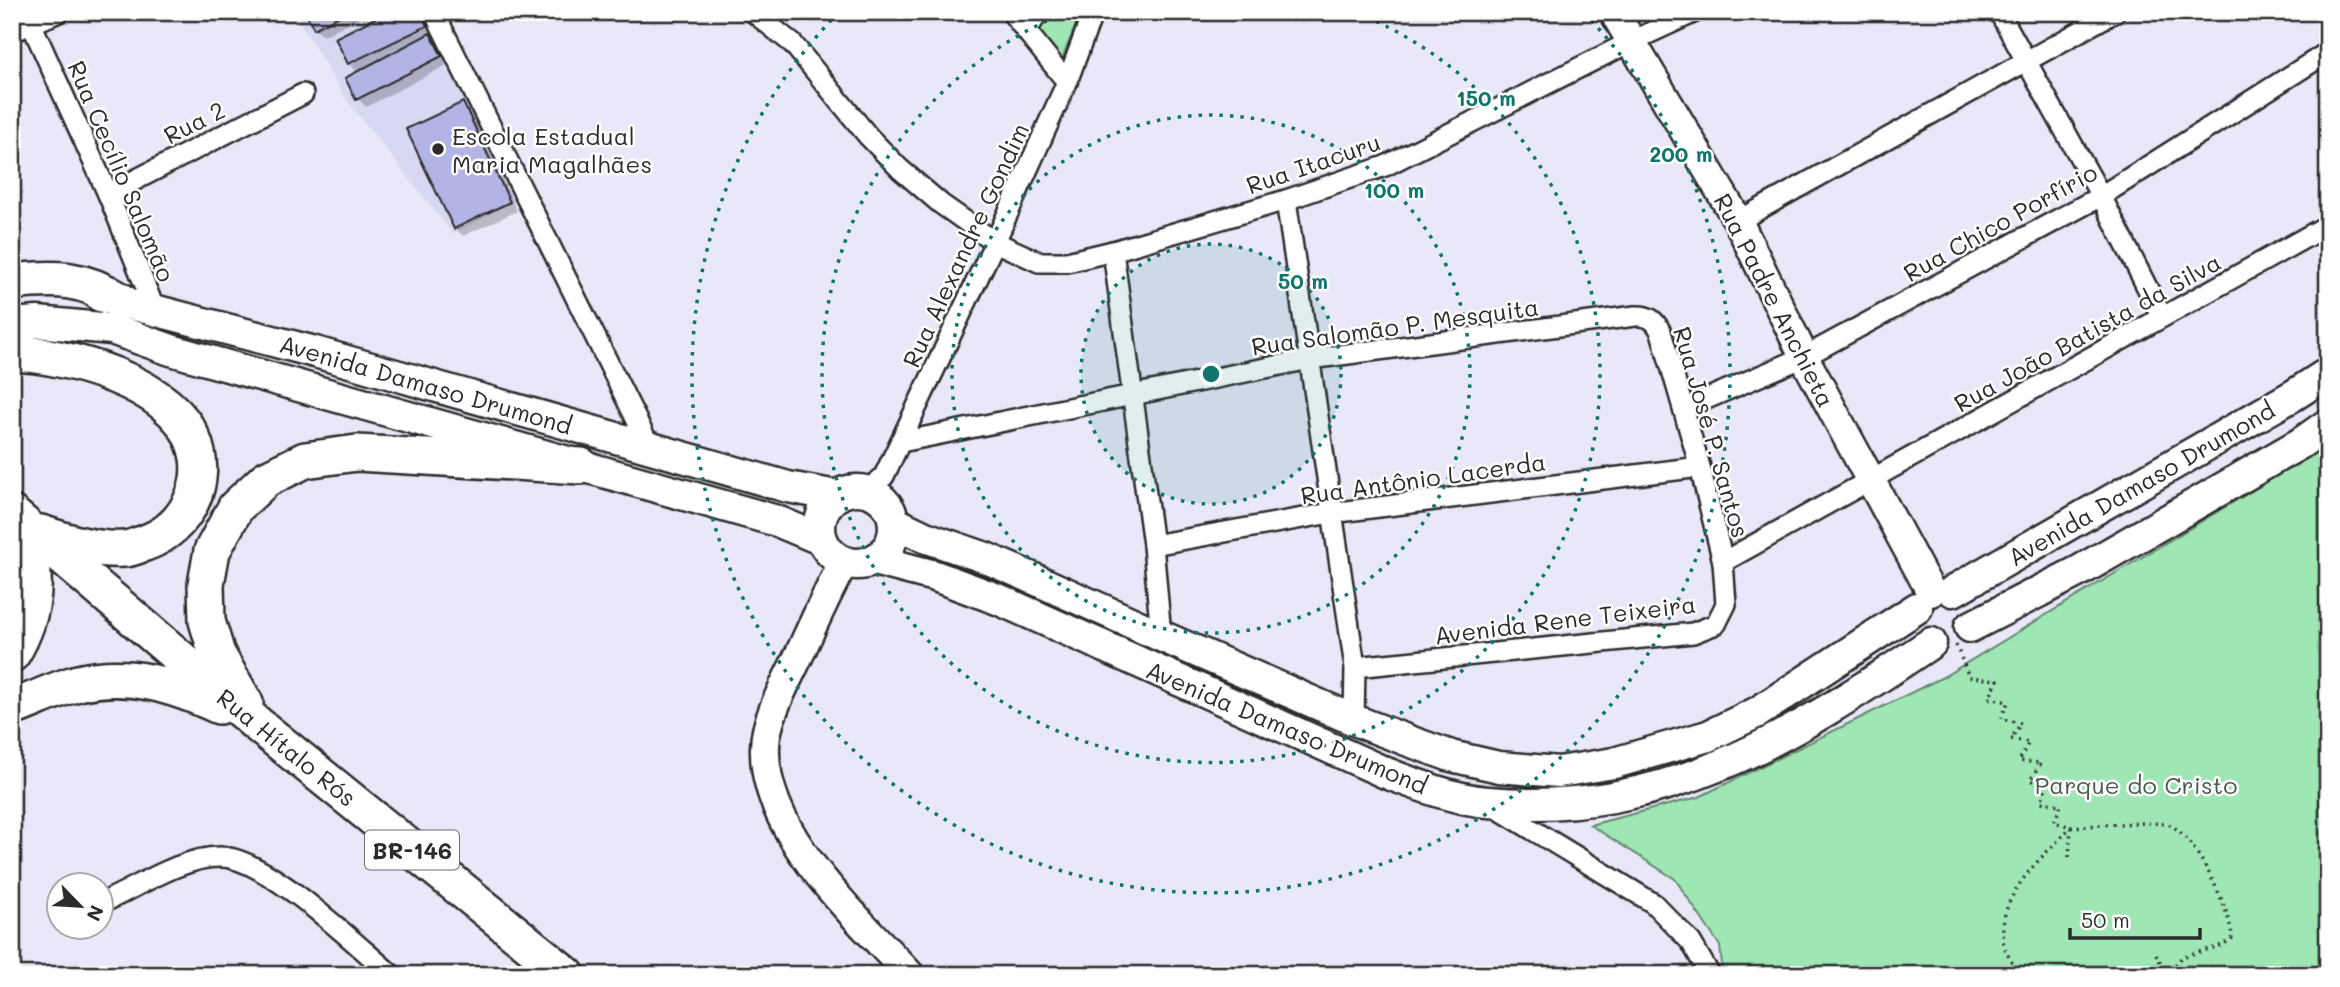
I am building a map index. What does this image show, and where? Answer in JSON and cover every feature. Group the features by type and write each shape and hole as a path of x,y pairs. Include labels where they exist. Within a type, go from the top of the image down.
{"highway":[{"path":"19,282 62,278 79,281 107,292 121,301"},
{"path":"12,353 41,354 79,363 118,377 151,394 179,418 192,439 200,466 196,491 182,519 155,539 127,549 92,548 19,521"},
{"path":"257,724 217,654 207,621 206,584 212,551 236,507 266,479 306,460 357,453 581,466"},
{"path":"12,654 25,633 33,604 34,573 19,521"},
{"name":"Rua Hítalo Rós","path":"19,521 257,724 567,975"},
{"path":"12,708 78,684 119,677 152,681 187,692 257,724"}],"main road":[{"name":"Rua Padre Anchieta","path":"1614,12 1738,221 1804,357 1934,597"},
{"name":"Avenida Damaso Drumond","path":"121,301 315,352 788,487 836,496"},
{"name":"Avenida Damaso Drumond","path":"12,324 37,322 112,329 171,350 777,521 822,540"},
{"name":"Avenida Damaso Drumond","path":"894,522 925,537 986,558 1354,720 1451,756 1499,767 1559,772 1614,763 1708,736 1758,712 1934,597 2294,395 2328,373"},
{"name":"Avenida Damaso Drumond","path":"874,560 936,576 1000,600 1386,773 1434,790 1486,802 1551,803 1626,796 1684,781 1743,756 1836,707 1952,638 2081,570 2301,443 2328,424"},
{"path":"846,491 868,491 886,502 894,522 894,531 888,548 874,560 864,563 844,562 827,549 822,540 820,520 829,502 836,496 846,491"},
{"path":"844,562 772,718 765,746 769,784 784,822 814,870 910,975"},
{"path":"1961,595 1970,610 1952,638 1919,632 1915,616 1934,597 1961,595"}],"street":[{"path":"12,32 29,19 59,12"},
{"path":"434,12 650,447"},
{"name":"Rua Itacuru","path":"753,12 793,44 900,169 941,204 995,242 1039,262 1067,262 1113,251 1286,200 1385,166 1695,12"},
{"path":"1011,12 1067,82"},
{"path":"1027,32 1038,12"},
{"name":"Rua Alexandre Gondim","path":"868,491 884,476 995,242 1067,82 1093,12"},
{"path":"1999,12 2101,196 2162,317"},
{"path":"1738,221 2115,12"},
{"name":"Rua Cecílio Salomão","path":"29,19 108,194 155,310"},
{"name":"Rua Chico Porfírio","path":"1683,410 1804,357 2101,196 2328,52"},
{"name":"Rua 2","path":"108,194 303,94"},
{"path":"1286,200 1355,667 1354,720"},
{"name":"Rua João Batista da Silva","path":"1870,481 2328,225"},
{"path":"1113,251 1153,545 1161,636"},
{"name":"Rua Salomão P. Mesquita","path":"901,442 1310,359 1635,316 1650,318"},
{"name":"Rua José P. Santos","path":"1650,318 1661,332 1700,467 1723,562"},
{"name":"Rua Antônio Lacerda","path":"1153,545 1331,513 1700,467"},
{"path":"1723,562 1870,481"},
{"name":"Avenida Rene Teixeira","path":"1355,667 1693,633 1716,624 1726,604 1723,562"},
{"path":"1486,802 1653,903 1691,942 1710,975"},
{"path":"116,896 199,860 221,857 237,859 282,883 392,975"}],"path":[{"path":"1952,638 1969,677 1998,680 1989,698 2008,702 2001,719 2021,723 2011,739 2028,742 2019,761 2041,763 2030,780 2047,784 2041,802 2061,804 2054,822 2071,827 2146,823 2170,825 2189,842 2210,876 2232,926 2232,938 2223,945 2182,957 2167,975 2156,954"},
{"path":"2069,857 2071,827"},
{"path":"2019,975 2003,942 2004,909 2023,879 2071,827"},
{"path":"2113,975 2118,969 2126,971"}],"shaded area":[{"name":"Escola Estadual Maria Magalhães","path":"294,12 421,12 516,201 453,234 345,98"}],"green space":[{"path":"1046,12 1081,12 1062,59 1036,31"},
{"name":"Parque do Cristo","path":"2328,445 2328,975 1723,975 1720,946 1675,879 1590,825 1699,797 1943,677"}],"building":[{"path":"305,12 347,12 314,29"},
{"path":"387,12 421,12 427,26 348,64 335,38"},
{"path":"430,33 442,56 356,100 345,78"},
{"path":"463,102 510,202 454,229 406,129"}],"place":[{"name":"Escola Estadual Maria Magalhães","path":"438,149"}]}
